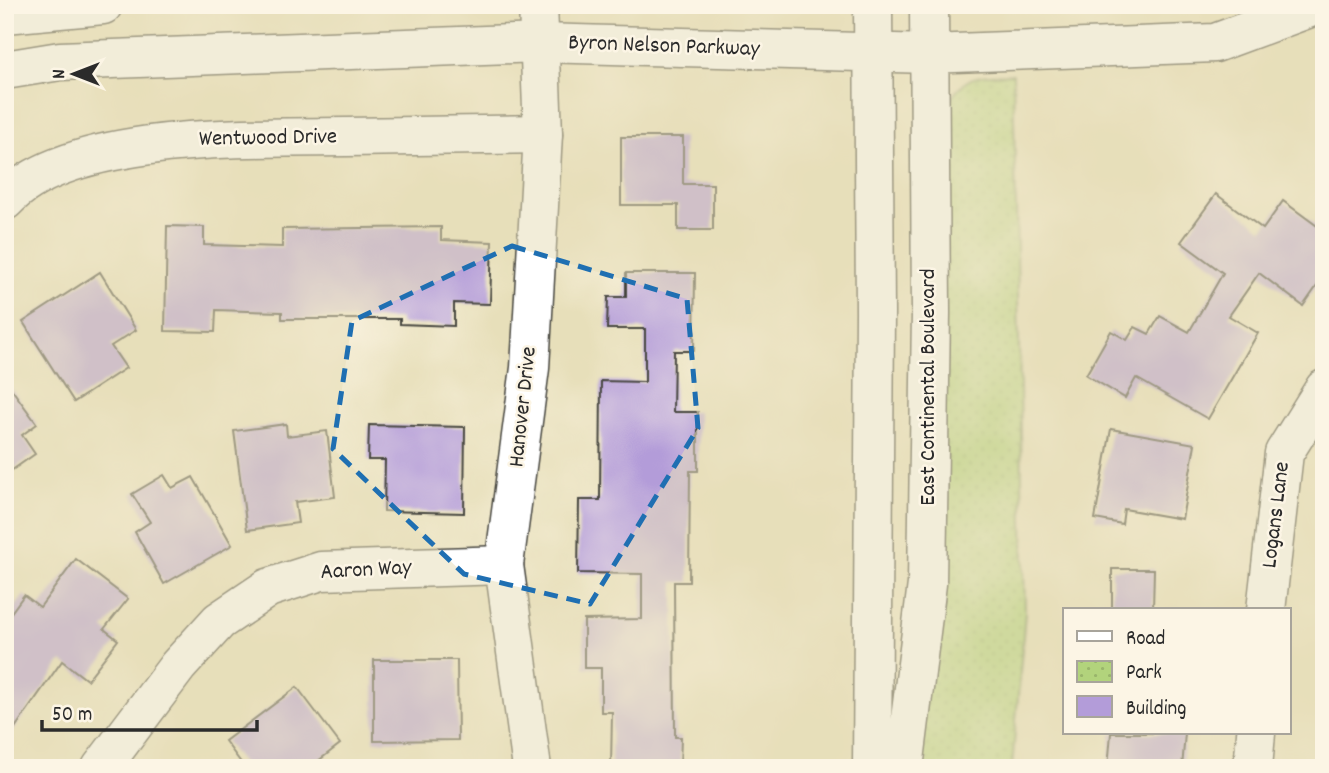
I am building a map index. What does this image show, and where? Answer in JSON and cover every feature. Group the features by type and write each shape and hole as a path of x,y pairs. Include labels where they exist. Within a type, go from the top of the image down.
{"street":[{"path":"5,14 103,5"},
{"name":"Hanover Drive","path":"533,768 504,565 530,368 544,134 538,5"},
{"path":"872,768 875,312 873,5"},
{"name":"East Continental Boulevard","path":"904,768 927,584 931,313 929,5"},
{"name":"Byron Nelson Parkway","path":"5,70 60,61 540,43 873,54 1215,43 1318,5"},
{"name":"Wentwood Drive","path":"5,201 12,193 51,170 98,155 146,145 208,138 544,134"},
{"name":"Logans Lane","path":"1266,608 1284,453 1324,389"},
{"name":"Aaron Way","path":"102,768 178,666 219,621 268,588 321,571 504,565"},
{"path":"1253,768 1256,734"}],"highlighted area":[{"path":"512,246 687,299 698,428 590,604 464,574 333,449 352,321"}],"green space":[{"path":"1013,74 1025,612 1012,768 919,768 946,107 959,88 973,78"}],"building":[{"path":"621,137 683,137 683,184 713,184 713,230 678,230 678,205 621,205"},
{"path":"1216,194 1263,229 1283,201 1324,231 1324,276 1303,306 1259,273 1229,316 1258,333 1208,419 1136,378 1125,398 1086,375 1111,331 1127,340 1135,327 1149,334 1160,316 1189,332 1223,273 1181,242"},
{"path":"167,226 204,227 204,245 282,247 282,229 441,227 441,240 492,242 490,304 454,303 454,326 400,324 400,319 282,319 282,312 216,310 215,332 165,331"},
{"path":"100,272 136,330 111,346 126,368 74,402 23,322"},
{"path":"626,273 695,273 694,351 674,351 673,412 698,412 698,471 690,471 689,582 674,582 675,737 681,737 680,768 611,768 612,712 601,712 601,668 584,668 584,620 642,619 642,574 578,573 579,500 600,500 601,381 645,382 645,329 607,329 608,297 626,297"},
{"path":"5,380 37,424 22,435 35,454 5,475"},
{"path":"286,424 287,436 327,431 335,497 295,502 298,523 247,530 234,431"},
{"path":"369,425 465,427 464,513 384,511 385,460 368,460"},
{"path":"1111,429 1195,444 1182,519 1124,509 1122,524 1095,519"},
{"path":"164,475 172,488 193,477 232,545 164,584 135,532 150,522 132,494"},
{"path":"76,559 128,599 104,629 118,640 87,680 62,661 5,742 5,621 24,595 40,607"},
{"path":"1112,569 1154,569 1153,608 1112,608"},
{"path":"374,660 457,660 458,740 374,741"},
{"path":"297,687 340,744 309,768 245,768 225,741"},
{"path":"1111,734 1185,734 1182,768 1108,768"}]}
